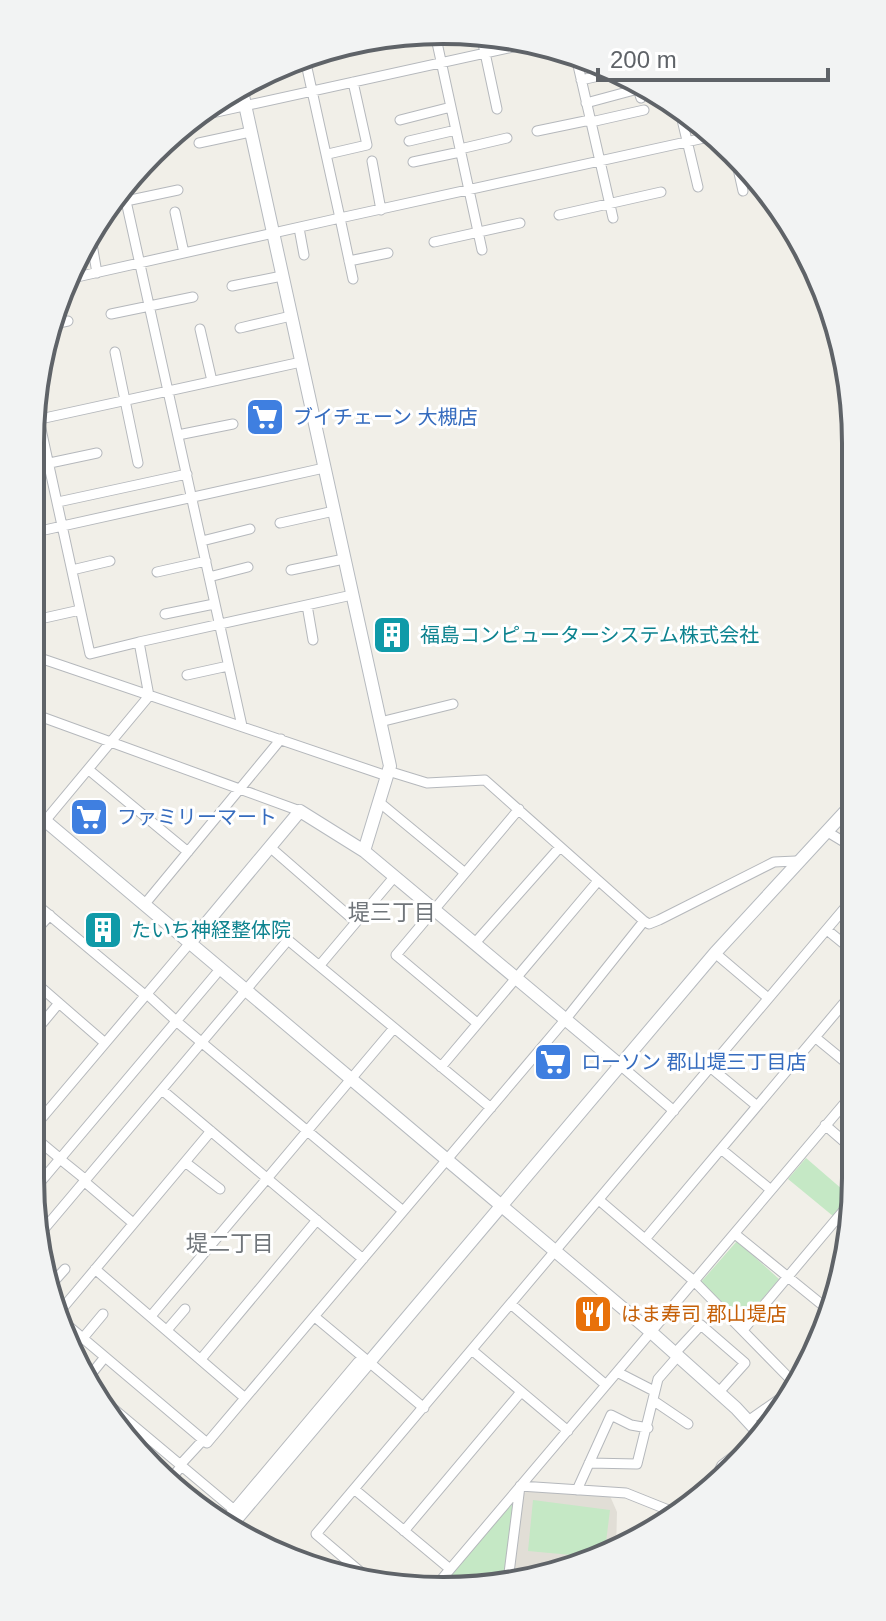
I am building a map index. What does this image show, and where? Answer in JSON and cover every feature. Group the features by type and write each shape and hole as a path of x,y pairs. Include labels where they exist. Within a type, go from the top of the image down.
{"street":[{"path":"437,44 482,250"},
{"path":"484,46 497,109"},
{"path":"221,111 504,49"},
{"path":"307,68 353,279"},
{"path":"578,68 613,218"},
{"path":"581,80 600,76"},
{"path":"328,154 367,145 353,82"},
{"path":"586,103 631,91"},
{"path":"243,97 380,722 388,773 364,851"},
{"path":"400,120 451,107"},
{"path":"537,131 644,110"},
{"path":"683,124 698,187"},
{"path":"409,141 456,130"},
{"path":"199,143 250,132"},
{"path":"413,162 507,138"},
{"path":"80,276 701,139"},
{"path":"372,161 381,210"},
{"path":"740,177 743,191"},
{"path":"130,195 178,190"},
{"path":"559,215 661,192"},
{"path":"126,200 242,726"},
{"path":"175,212 184,253"},
{"path":"433,242 520,223"},
{"path":"299,228 304,255"},
{"path":"93,251 97,273"},
{"path":"349,261 388,253"},
{"path":"232,286 282,276"},
{"path":"111,314 193,297"},
{"path":"240,328 291,316"},
{"path":"63,322 68,321"},
{"path":"200,329 212,381"},
{"path":"115,352 138,463"},
{"path":"45,418 301,362"},
{"path":"178,435 233,424"},
{"path":"44,449 90,654 352,595"},
{"path":"44,463 97,453"},
{"path":"44,530 324,468"},
{"path":"58,502 187,474"},
{"path":"280,523 334,511"},
{"path":"202,541 250,529"},
{"path":"291,570 344,559"},
{"path":"72,570 110,561"},
{"path":"157,572 206,561"},
{"path":"209,577 248,567"},
{"path":"165,614 214,604"},
{"path":"307,605 313,640"},
{"path":"44,618 80,610"},
{"path":"44,823 149,696 139,642"},
{"path":"44,660 388,773 427,783 485,780 644,921 659,920 774,862 796,861"},
{"path":"187,675 228,666"},
{"path":"380,722 453,704"},
{"path":"44,717 242,787 300,811 364,851 674,1111"},
{"path":"144,905 281,739"},
{"path":"89,770 188,852"},
{"path":"379,802 465,873"},
{"path":"477,1023 396,955 519,809"},
{"path":"44,1118 300,811"},
{"path":"229,1515 501,1207 715,953 796,861 842,814"},
{"path":"46,821 651,1332 754,1428"},
{"path":"826,831 842,841"},
{"path":"475,943 560,847"},
{"path":"271,848 356,922"},
{"path":"320,965 395,876"},
{"path":"441,1067 598,881"},
{"path":"44,910 403,1211"},
{"path":"354,1566 316,1534 842,912"},
{"path":"44,922 50,915"},
{"path":"74,1331 207,1443 565,1020 644,921"},
{"path":"827,930 842,942"},
{"path":"47,1226 288,940 491,1108"},
{"path":"715,953 768,998"},
{"path":"44,1174 214,972"},
{"path":"44,990 105,1043"},
{"path":"44,1021 59,1003"},
{"path":"646,1238 842,1006"},
{"path":"151,1316 394,1028"},
{"path":"816,1038 842,1059"},
{"path":"710,1067 757,1106"},
{"path":"162,1090 363,1259"},
{"path":"443,1577 842,1106"},
{"path":"825,1125 842,1140"},
{"path":"64,1303 211,1131"},
{"path":"44,1145 133,1223"},
{"path":"721,1149 771,1190"},
{"path":"185,1162 220,1189"},
{"path":"599,1200 694,1281 790,1376"},
{"path":"743,1330 840,1214"},
{"path":"201,1359 317,1220"},
{"path":"735,1234 822,1302"},
{"path":"57,1278 65,1269"},
{"path":"95,1269 245,1398"},
{"path":"512,1305 606,1385"},
{"path":"167,1330 185,1309"},
{"path":"83,1338 103,1314"},
{"path":"315,1317 364,1362 424,1408"},
{"path":"589,1463 637,1464 658,1379 701,1325 745,1363 719,1392"},
{"path":"473,1351 568,1431"},
{"path":"94,1371 105,1357"},
{"path":"236,1519 364,1362"},
{"path":"617,1372 654,1396 688,1424"},
{"path":"404,1531 521,1392"},
{"path":"748,1421 772,1404"},
{"path":"577,1490 611,1415 648,1428"},
{"path":"124,1419 232,1511"},
{"path":"134,1431 180,1467"},
{"path":"175,1473 203,1440"},
{"path":"520,1486 626,1493 666,1509"},
{"path":"509,1571 520,1486"},
{"path":"354,1489 450,1569"}],"shaded area":[{"path":"524,1493 610,1496 617,1512 616,1537 571,1556 514,1570"}],"green space":[{"path":"806,1158 842,1189 841,1207 833,1216 788,1179"},
{"path":"737,1241 779,1279 743,1322 701,1282"},
{"path":"515,1499 505,1572 449,1577"},
{"path":"533,1500 610,1510 606,1542 573,1555 528,1551"}],"place":[{"name":"ブイチェーン 大槻店","path":"265,417"},
{"name":"福島コンピューターシステム株式会社","path":"392,635"},
{"name":"ファミリーマート","path":"89,817"},
{"name":"たいち神経整体院","path":"103,930"},
{"name":"ローソン 郡山堤三丁目店","path":"553,1062"},
{"name":"はま寿司 郡山堤店","path":"593,1314"}],"district":[{"name":"堤三丁目","path":"392,912"},
{"name":"堤二丁目","path":"230,1243"}]}
